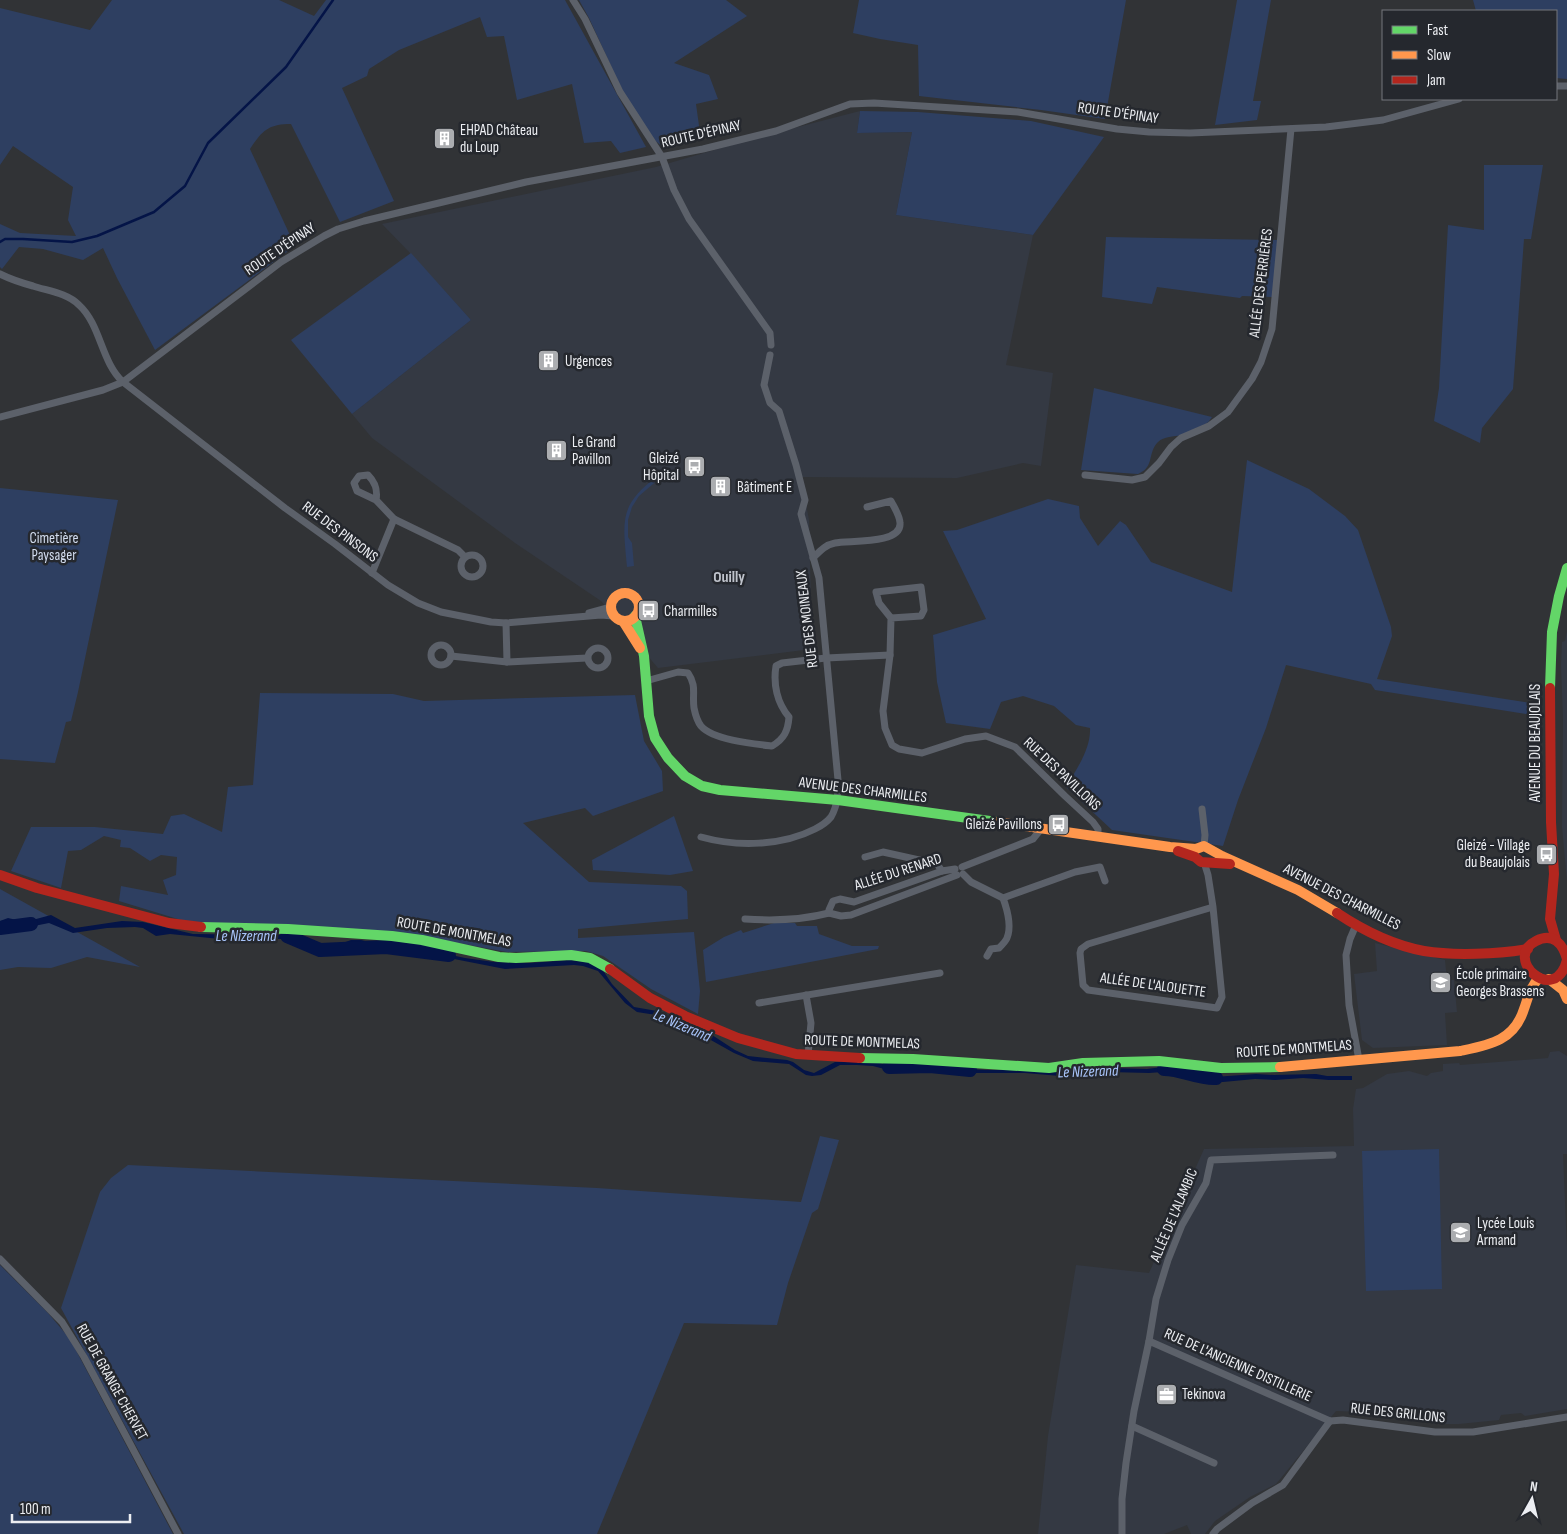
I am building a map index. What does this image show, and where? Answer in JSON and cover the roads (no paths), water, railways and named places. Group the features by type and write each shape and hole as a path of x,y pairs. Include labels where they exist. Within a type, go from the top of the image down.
{"street":[{"path":"573,0 585,19 620,92 662,158 674,190 689,219 770,333 772,346"},
{"name":"ROUTE D'ÉPINAY","path":"0,417 103,390 123,382 281,262 300,249 338,229 526,182 703,149 776,131 850,104 866,103 1018,112 1117,129 1190,133 1326,127 1384,120 1455,100"},
{"name":"ALLÉE DES PERRIÈRES","path":"1085,475 1132,480 1145,477 1181,438 1209,426 1228,412 1252,379 1261,362 1272,329 1291,129"},
{"name":"RUE DES PINSONS","path":"0,274 60,294 76,303 89,318 112,367 123,382 262,491 406,596 441,612 474,620 506,623 574,617 612,611"},
{"name":"RUE DES MOINEAUX","path":"770,355 764,385 770,403 779,410 796,464 804,500 801,514 819,578 838,780 838,800"},
{"path":"376,500 394,519 458,550 465,557"},
{"path":"813,558 823,547 834,543 862,542 891,536 898,530 900,523 891,501 867,508"},
{"path":"372,573 394,519"},
{"name":"AVENUE DU BEAUJOLAIS","path":"1536,940 1550,919 1554,874 1551,822 1550,661 1552,632 1567,568"},
{"path":"921,587 924,610 921,616 891,618 880,604 876,592 921,587"},
{"path":"624,593 633,596 638,602 638,610 635,616 632,619 623,621 616,619 612,611 612,600 617,595 624,593"},
{"name":"AVENUE DES CHARMILLES","path":"635,616 644,656 649,716 656,738 668,758 685,776 702,786 720,790 838,800 1098,836 1203,854 1278,880 1377,936 1424,951 1493,953 1528,949"},
{"name":"RUE DES PAVILLONS","path":"891,618 890,655 883,711 885,728 892,745 899,749 922,753 965,740 986,736 1015,746 1093,822 1098,829 1098,836"},
{"name":"AVENUE DES CHARMILLES","path":"623,621 644,656"},
{"path":"506,623 506,662"},
{"path":"646,681 678,672 688,674 693,684 694,711 701,726 714,735 772,746 782,741 788,728 789,717 779,702 775,676 776,666 782,663 826,658 890,655"},
{"path":"451,656 506,662 588,658"},
{"path":"701,836 714,840 745,843 786,839 806,834 830,819 838,800"},
{"path":"1202,809 1206,835 1203,854 1213,907"},
{"name":"ALLÉE DU RENARD","path":"745,919 809,918 829,913 841,916 851,915 1033,840 1041,829"},
{"path":"865,857 883,852 937,864 942,871"},
{"path":"959,871 971,882 1003,898 1100,864 1105,881"},
{"name":"ALLÉE DU RENARD","path":"829,913 833,901 840,899 854,902 942,871 959,871"},
{"name":"ROUTE DE MONTMELAS","path":"0,875 37,888 193,928 288,930 392,936 422,940 499,957 571,955 590,958 607,967 650,998 685,1016 738,1038 796,1054 808,1055 913,1059 1049,1068 1082,1063 1159,1061 1246,1069 1460,1051 1486,1047 1509,1036 1518,1025 1529,990 1533,984 1544,979"},
{"path":"987,956 991,949 999,948 1007,938 1008,918 1003,898"},
{"name":"ALLÉE DE L'ALOUETTE","path":"1213,907 1222,997 1217,1008 1088,990 1083,985 1080,953 1081,949 1088,944 1213,907"},
{"name":"AVENUE DU BEAUJOLAIS","path":"1550,919 1561,944"},
{"path":"1356,925 1346,955 1349,1005 1359,1060"},
{"path":"1544,979 1558,976 1567,965 1565,949 1561,944 1549,938 1536,940 1528,949 1525,955 1528,969 1544,979 1563,990 1567,999"},
{"name":"AVENUE DES CHARMILLES","path":"1493,953 1520,961 1528,969"},
{"name":"ROUTE DE MONTMELAS","path":"1524,1008 1528,969"},
{"path":"759,1003 940,973"},
{"path":"806,995 811,1023 808,1055"},
{"name":"ALLÉE DE L'ALAMBIC","path":"1149,1341 1156,1299 1168,1260 1182,1224 1206,1183 1211,1160 1333,1155"},
{"name":"RUE DE GRANGE CHERVET","path":"0,1259 62,1322 73,1338 178,1534"},
{"name":"RUE DE L'ANCIENNE DISTILLERIE","path":"1122,1534 1122,1499 1132,1426 1149,1341 1330,1421"},
{"name":"RUE DES GRILLONS","path":"1212,1534 1252,1503 1283,1485 1330,1421 1343,1420 1435,1432 1473,1432 1567,1417"},
{"path":"1132,1426 1214,1463"}],"water":[{"path":"51,915 75,928 122,921 143,922 193,934 291,935 316,948 332,947 351,940 361,940 394,948 413,946 430,953 442,953 494,962 529,963 570,960 588,962 602,969 612,984 634,1007 657,1011 676,1025 709,1033 748,1056 787,1060 804,1070 814,1073 835,1062 876,1062 892,1066 910,1063 951,1065 986,1070 1037,1070 1061,1073 1110,1068 1147,1069 1170,1066 1196,1070 1207,1076 1214,1077 1256,1074 1316,1074 1352,1076 1352,1080 1303,1078 1223,1082 1208,1081 1193,1073 1177,1071 1149,1073 1109,1072 1060,1076 1025,1073 974,1073 952,1068 932,1067 908,1067 892,1071 873,1066 857,1065 840,1065 821,1075 812,1076 806,1075 789,1064 753,1061 709,1039 681,1032 668,1026 656,1015 637,1012 625,1003 598,971 583,966 505,969 427,955 416,950 395,950 359,944 329,953 317,953 306,950 287,939 220,939 170,934 156,936 143,928 135,927 107,928 73,933 49,923 24,928 13,926 0,927 0,921 8,918 25,922"}],"waterway":[{"path":"0,242 5,239 72,242 97,236 154,212 185,186 208,143 286,67 333,0"},
{"name":"Le Nizerand","path":"0,928 31,924"},
{"name":"Le Nizerand","path":"287,936 320,950 386,947 449,955"},
{"name":"Le Nizerand","path":"889,1067 930,1066 970,1070"},
{"name":"Le Nizerand","path":"1164,1069 1216,1078"}],"place":[{"name":"EHPAD Château du Loup","path":"444,139"},
{"name":"Urgences","path":"549,361"},
{"name":"Le Grand Pavillon","path":"556,451"},
{"name":"Gleizé Hôpital","path":"695,467"},
{"name":"Bâtiment E","path":"721,487"},
{"name":"Charmilles","path":"648,611"},
{"name":"Gleizé Pavillons","path":"1058,824"},
{"name":"Gleizé - Village du Beaujolais","path":"1546,854"},
{"name":"École primaire Georges Brassens","path":"1440,983"},
{"name":"Lycée Louis Armand","path":"1461,1232"},
{"name":"Tekinova","path":"1166,1394"}],"district":[{"name":"Ouilly","path":"729,577"}],"park label":[{"name":"Cimetière Paysager","path":"54,546"}]}
